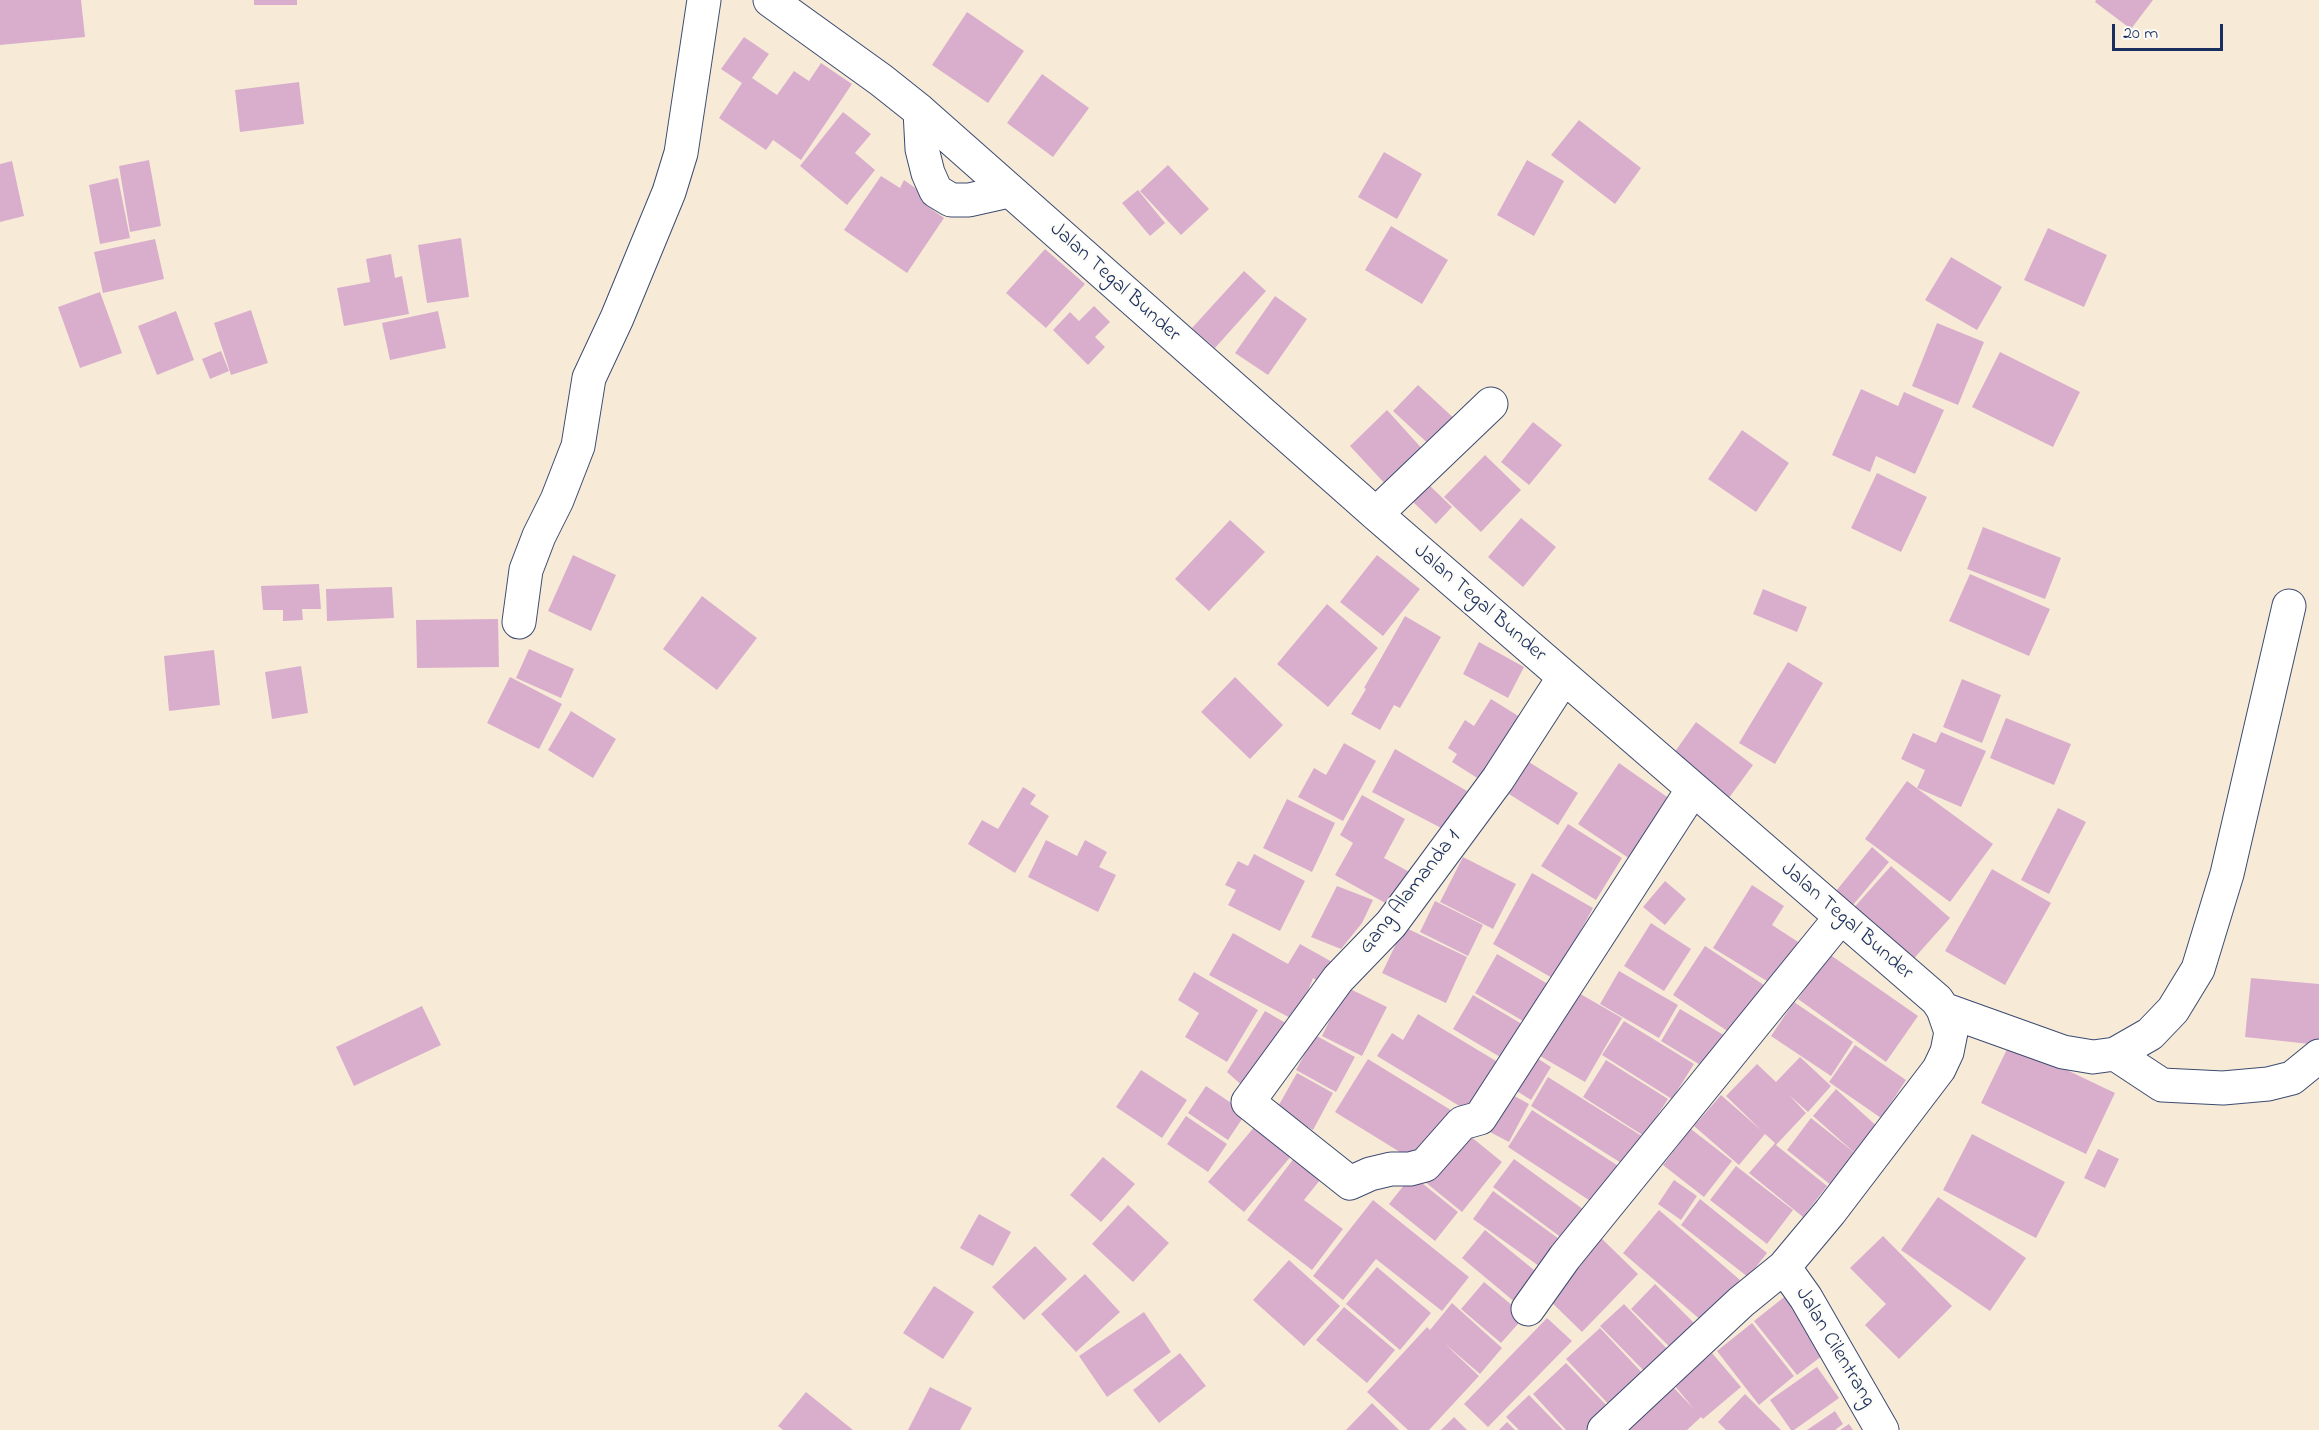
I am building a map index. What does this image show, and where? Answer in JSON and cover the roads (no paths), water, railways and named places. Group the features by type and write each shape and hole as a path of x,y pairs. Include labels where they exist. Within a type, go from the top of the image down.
{"street":[{"path":"519,622 526,570 578,446 589,378 617,318 669,192 681,153 704,0"},
{"name":"Jalan Tegal Bunder","path":"770,0 920,111 1376,514 1937,1000 1943,1009"},
{"path":"920,111 922,149 928,173 936,191 951,200 969,200 1009,191"},
{"path":"1376,514 1491,404"},
{"path":"1943,1009 2063,1052 2093,1057 2115,1054 2150,1034 2173,1010 2198,969 2227,874 2289,606"},
{"name":"Gang Alamanda 1","path":"1564,677 1498,779 1392,924 1338,980 1248,1102 1350,1183 1370,1174 1391,1169 1410,1169 1425,1164 1462,1124 1480,1118 1693,789"},
{"path":"1528,1309 1565,1257 1841,917"},
{"path":"1604,1430 1741,1302 1784,1267 1830,1212 1939,1069 1947,1052 1951,1032 1943,1009"},
{"path":"2115,1054 2162,1085 2223,1088 2268,1084 2292,1078 2319,1056"},
{"name":"Jalan Cilentrang","path":"1784,1267 1806,1298 1882,1430"}]}
